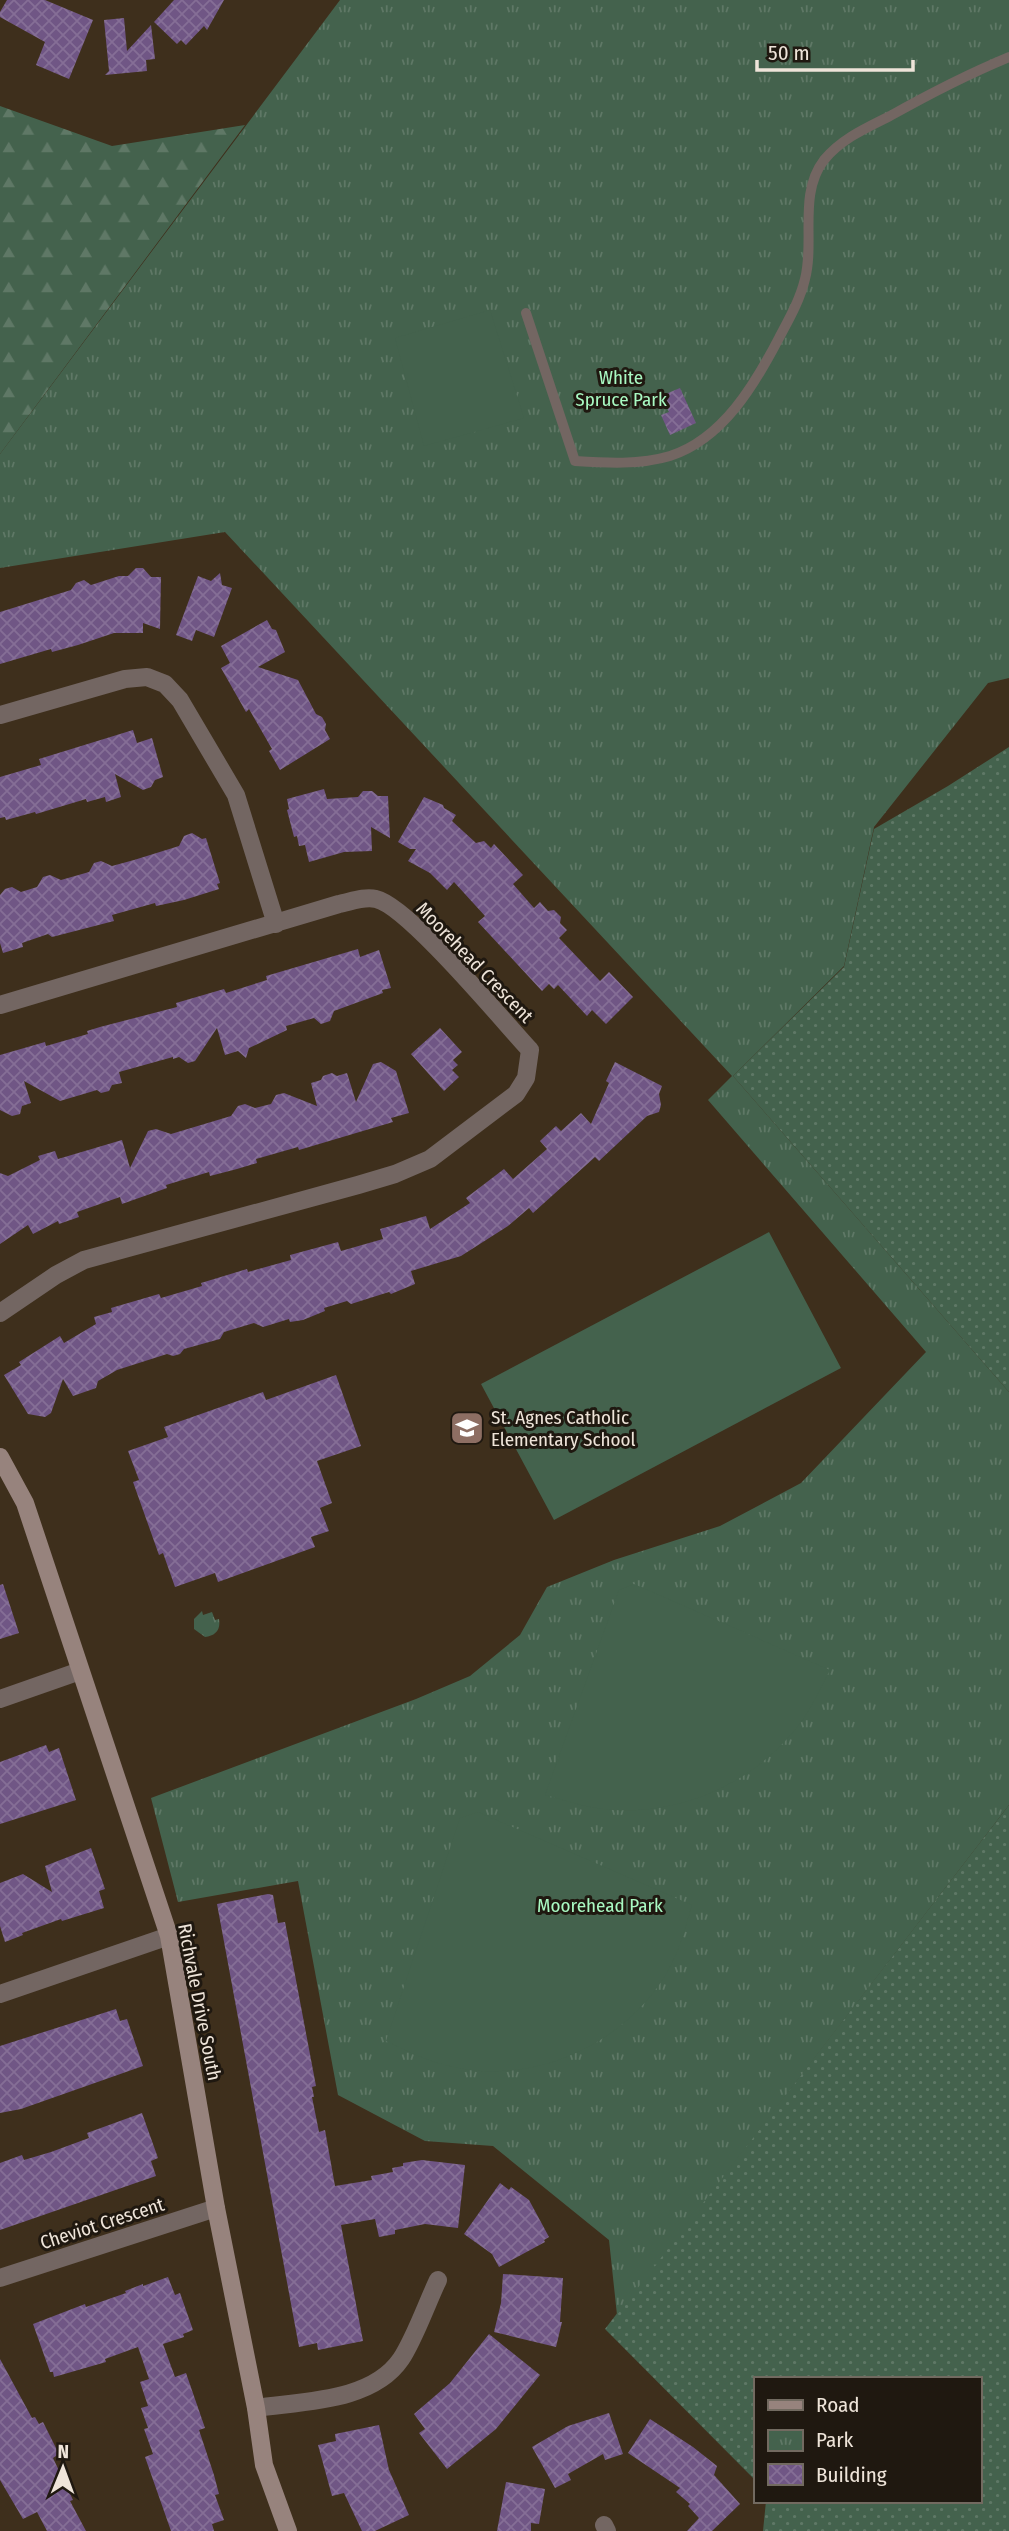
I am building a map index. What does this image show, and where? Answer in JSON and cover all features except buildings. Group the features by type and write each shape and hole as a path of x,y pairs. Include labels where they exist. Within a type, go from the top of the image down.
{"street":[{"path":"0,715 125,679 147,677 165,684 180,700 236,795 276,924"},
{"name":"Moorehead Crescent","path":"0,1005 364,899 376,899 392,906 443,954 530,1050 526,1078 516,1094 430,1159 396,1174 84,1260 56,1275 0,1313"},
{"name":"Richvale Drive South","path":"0,1457 24,1498 169,1936 216,2208 256,2408 264,2465 288,2531"},
{"path":"0,1699 80,1671"},
{"path":"0,1994 169,1936"},
{"name":"Cheviot Crescent","path":"0,2278 216,2208"},
{"path":"256,2408 347,2396 382,2378 401,2360 438,2280"}],"lane":[{"path":"526,313 575,461 612,463 672,456 704,439 737,407 764,367 795,308 805,279 812,185 823,161 845,140 960,77 1009,57"}],"green space":[{"name":"White Spruce Park","path":"340,0 1009,0 1009,678 988,683 874,827 844,966 733,1076 1009,1392 1009,1805 617,2315 609,2240 493,2146 425,2141 338,2095 298,1881 178,1902 151,1798 416,1699 470,1676 520,1635 547,1587 614,1560 720,1526 801,1483 926,1352 708,1100 732,1076 225,532 0,568 0,454"},
{"path":"0,106 112,146 245,125 0,454"},
{"path":"490,310 524,418 424,446 395,338"},
{"path":"1009,747 1009,1392 733,1076 844,967 874,829"},
{"path":"769,1232 841,1368 554,1520 481,1384"},
{"path":"634,1584 830,1670 804,1717 776,1750 736,1780 713,1792 665,1807 639,1810 597,1808 545,1795 619,1590"},
{"path":"202,1611 203,1615 212,1612 215,1620 219,1619 218,1629 214,1634 205,1637 194,1629 194,1619"},
{"path":"1009,1805 1009,2531 763,2531 766,2503 981,2503 981,2377 754,2377 754,2479 605,2329"},
{"name":"Moorehead Park","path":"478,1812 692,1905 671,1965 653,1993 631,2017 605,2037 575,2053 544,2064 511,2070 478,2071 438,2063 386,2041 460,1818"}],"place":[{"name":"St. Agnes Catholic Elementary School","path":"467,1428"}]}
